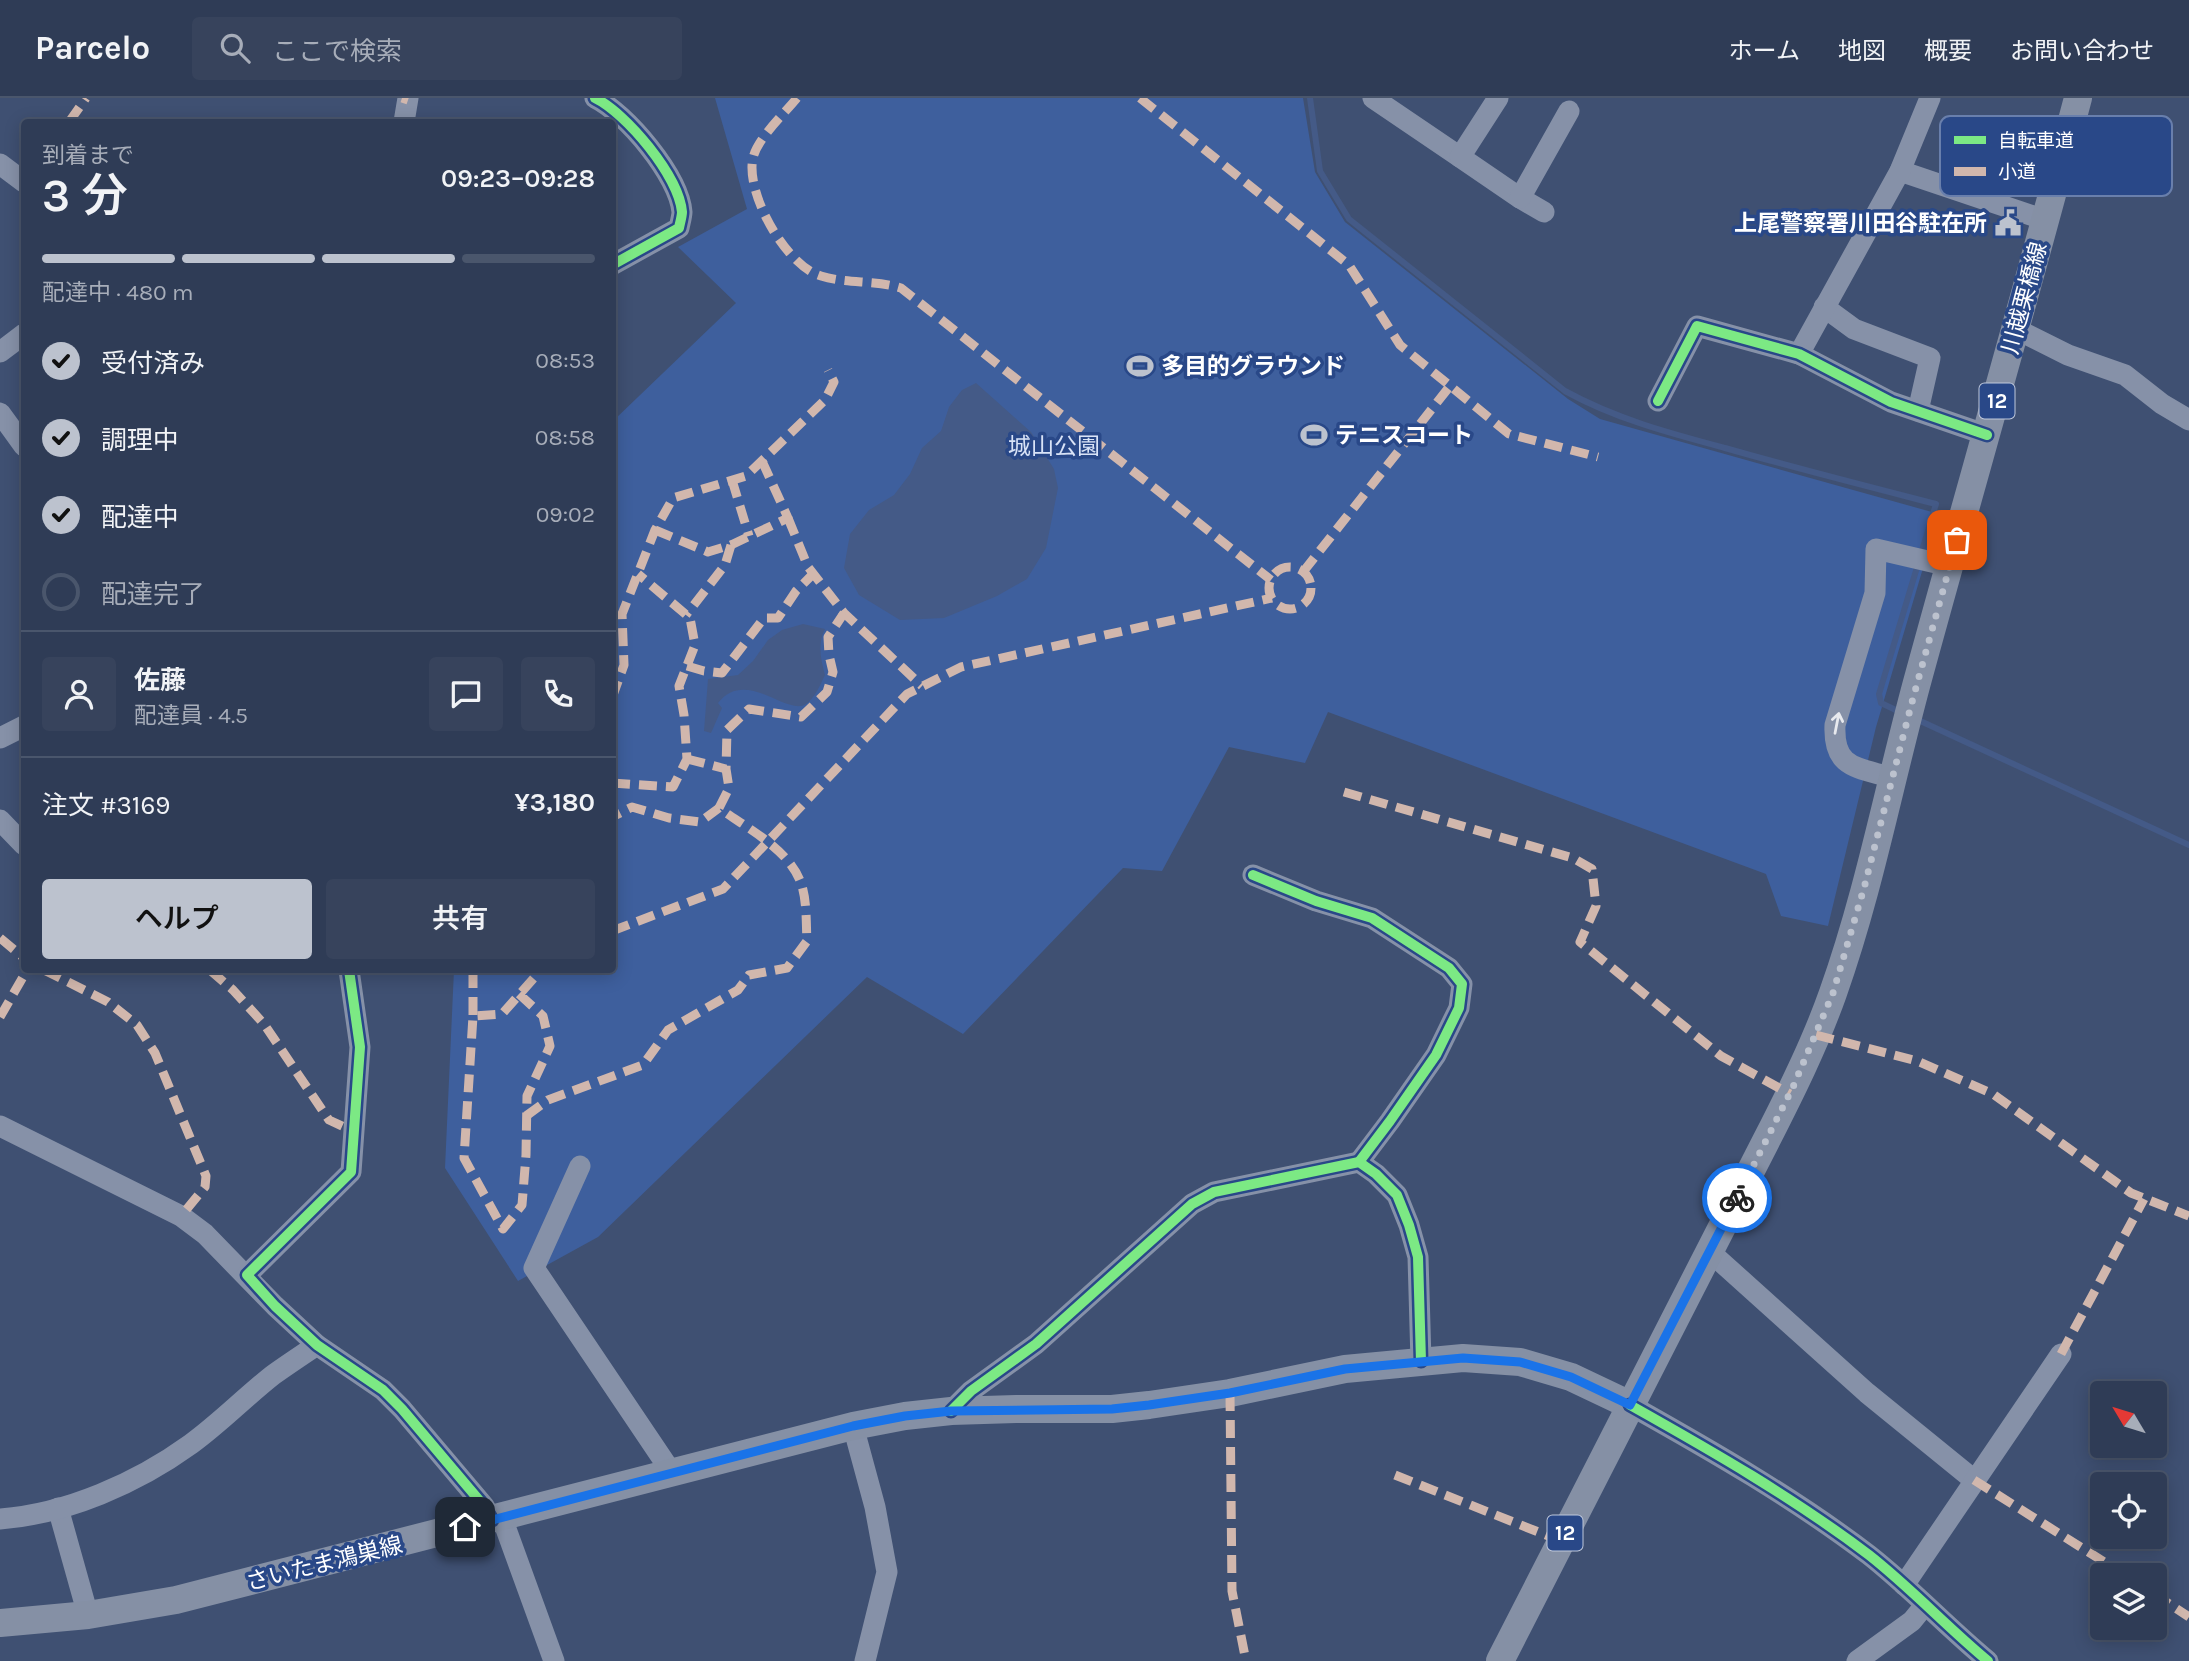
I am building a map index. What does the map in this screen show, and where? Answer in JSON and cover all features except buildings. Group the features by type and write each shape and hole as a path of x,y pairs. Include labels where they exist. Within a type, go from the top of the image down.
{"main road":[{"name":"川越栗橋線","path":"2073,116 2078,98"},
{"name":"川越栗橋線","path":"1500,1661 1793,1087 1833,993 1864,888 1949,566 2051,196"},
{"name":"さいたま鴻巣線","path":"0,1623 88,1615 176,1600 853,1426 905,1416 951,1411 1112,1409 1219,1395 1345,1369 1463,1358 1520,1362 1571,1377 1630,1405"}],"street":[{"path":"404,119 408,98"},
{"path":"595,98 620,114 652,152 669,176 682,212 679,228 616,263"},
{"path":"1373,98 1544,212"},
{"path":"1460,157 1498,98"},
{"path":"1799,354 1900,171 1930,98"},
{"path":"1520,198 1569,111"},
{"path":"0,164 21,180"},
{"path":"1900,171 1940,185"},
{"path":"1974,196 2045,220"},
{"path":"1824,307 1854,329 1930,358 1918,411"},
{"path":"1658,401 1697,326 1799,354 1892,402 1987,435"},
{"path":"2016,330 2068,355 2125,375 2162,404 2189,420"},
{"path":"0,352 21,336"},
{"path":"0,414 21,442"},
{"path":"1892,778 1853,766 1842,758 1834,745 1835,725 1875,593 1876,549 1949,566"},
{"path":"0,738 21,728"},
{"path":"11,823 21,840"},
{"path":"951,1411 971,1391 1037,1344 1192,1204 1214,1192 1359,1162 1436,1055 1459,1008 1462,984 1449,968 1372,918 1317,901 1253,875"},
{"path":"247,1275 351,1172 360,1047 349,973"},
{"path":"0,1126 181,1216 205,1234 317,1345 383,1390 497,1519 554,1661"},
{"path":"1359,1162 1397,1195 1409,1225 1418,1257 1421,1361"},
{"path":"580,1166 534,1268 672,1473"},
{"path":"1709,1251 1867,1393 1974,1480"},
{"path":"0,1519 58,1508 122,1486 191,1444 274,1375 317,1345"},
{"path":"1904,1585 2061,1354"},
{"path":"1630,1405 1781,1494 1870,1556 1988,1661"},
{"path":"853,1426 875,1507 887,1572 865,1661"},
{"path":"58,1508 88,1615"},
{"path":"1857,1661 1912,1621 1926,1605"}],"green space":[{"name":"城山公園","path":"715,98 1303,98 1315,172 1345,222 1568,399 1600,419 1939,514 1876,727 1828,926 1781,916 1766,874 1328,712 1305,763 1229,747 1162,871 1123,868 963,1034 867,977 598,1237 518,1281 445,1168 454,973 616,973 616,418 736,303 678,247 747,209"}],"shaded area":[{"path":"976,383 1031,432 1054,469 1058,488 1046,548 1027,579 997,596 944,618 900,620 859,595 844,568 850,534 869,510 894,495 910,474 922,448 941,431 949,407 962,390"},
{"path":"803,624 825,629 820,646 825,675 812,698 806,704 798,706 753,691 729,693 718,703 722,708 711,733 704,731 708,679 738,675 753,661 768,640 782,630"}],"waterway":[{"path":"1310,98 1320,171 1349,219 1565,391 1604,410 1663,431 1936,504 1879,694 1881,703 1900,712"},
{"path":"1916,719 2189,845"}],"marked path":[{"path":"71,119 86,98"},
{"path":"402,98 408,100"},
{"path":"797,98 760,143 753,158 752,173 762,208 771,226 794,258 821,276 901,288 1271,580"},
{"path":"1140,98 1349,265 1400,345 1509,434 1598,457"},
{"path":"616,687 624,665 622,614 655,530 673,498 746,476 825,400 834,382 828,370"},
{"path":"1303,572 1450,386"},
{"path":"731,545 788,518 762,461"},
{"path":"732,480 749,536"},
{"path":"788,518 808,567 844,613 922,686"},
{"path":"655,530 708,552 731,545 725,565 686,615"},
{"path":"1290,567 1305,573 1311,588 1305,603 1290,609 1275,603 1269,588 1275,573 1290,567"},
{"path":"616,783 673,787 687,759 679,686 695,645 690,618 638,574"},
{"path":"687,666 722,673 764,618 778,618 796,591 813,574"},
{"path":"616,929 723,889 907,694 961,667 1272,598"},
{"path":"719,808 729,788 726,769 727,730 749,709 801,717 827,692 833,672 828,637 844,613"},
{"path":"687,759 726,769"},
{"path":"1344,792 1573,858 1592,869 1596,906 1580,942 1721,1056 1790,1094"},
{"path":"526,1116 548,1100 643,1065 668,1030 738,990 749,975 787,968 807,941 805,899 796,873 779,851 719,808 700,822 669,818 632,807 616,815"},
{"path":"0,938 21,956"},
{"path":"0,1017 25,973"},
{"path":"50,973 108,1002 137,1025 155,1053 206,1176 205,1187 181,1216"},
{"path":"213,973 264,1024 329,1120 353,1131"},
{"path":"473,973 473,1016"},
{"path":"519,994 538,973"},
{"path":"519,994 543,1016 550,1046 527,1096 522,1205 503,1229 464,1158 473,1016 502,1014 519,994"},
{"path":"1816,1035 1917,1061 1993,1094 2131,1193 2189,1216"},
{"path":"2061,1354 2144,1199"},
{"path":"1230,1393 1232,1591 1246,1661"},
{"path":"1395,1475 1561,1541"},
{"path":"1974,1480 2106,1563"},
{"path":"2167,1603 2189,1617"}],"cycle path":[{"path":"595,98 621,117 649,147 672,181 682,212 679,228 616,263"},
{"path":"1658,401 1697,326 1799,354 1891,402 1987,435"},
{"path":"1253,875 1316,901 1372,918 1449,968 1462,984 1459,1008 1436,1055 1359,1162"},
{"path":"349,973 360,1047 351,1172 247,1275 275,1306 317,1345 383,1390 484,1506 492,1520"},
{"path":"951,1411 971,1391 1036,1344 1192,1204 1214,1192 1359,1162 1397,1195 1409,1225 1418,1257 1421,1361"},
{"path":"1630,1405 1752,1476 1841,1534 1869,1555 1988,1661"}],"way so far":[{"path":"1737,1198 1793,1087 1833,993 1850,940 1957,540"}],"place":[{"name":"上尾警察署川田谷駐在所","path":"2008,223"},
{"name":"多目的グラウンド","path":"1140,366"},
{"name":"テニスコート","path":"1314,435"}],"route":[{"path":"465,1527 853,1426 905,1416 994,1409 1112,1409 1186,1401 1345,1369 1463,1358 1520,1362 1571,1377 1630,1405 1737,1198"}]}
